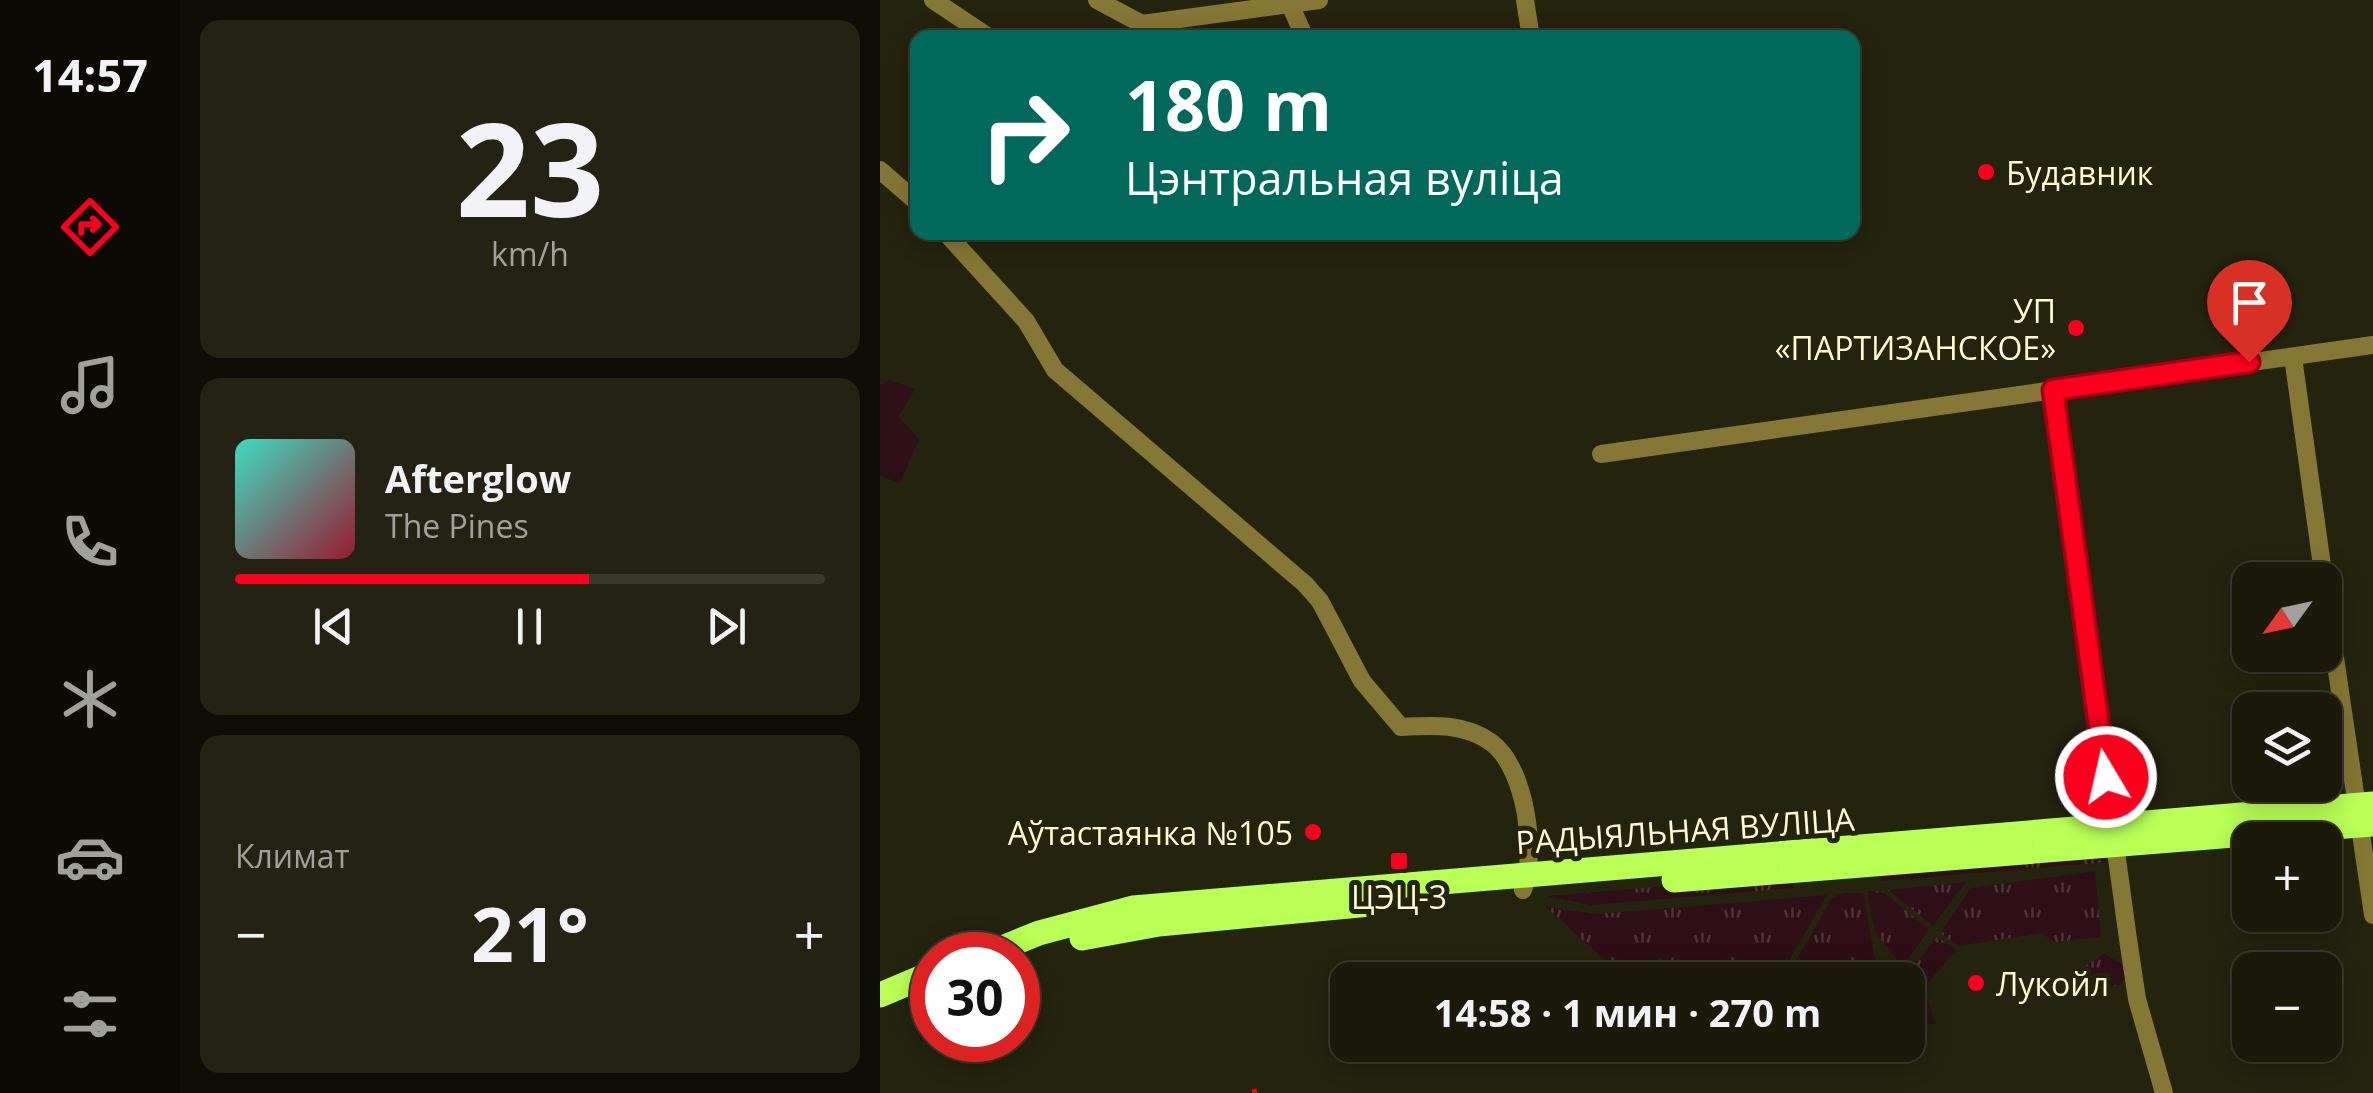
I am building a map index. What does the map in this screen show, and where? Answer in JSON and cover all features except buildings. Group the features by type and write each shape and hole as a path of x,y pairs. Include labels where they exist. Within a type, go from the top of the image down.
{"main road":[{"name":"РАДЫЯЛЬНАЯ ВУЛІЦА","path":"1040,932 1134,908 2115,837 2365,815"},
{"path":"880,995 910,982"}],"street":[{"path":"934,0 978,30"},
{"path":"1097,0 1138,30"},
{"path":"1144,30 1288,2 1319,0"},
{"path":"1524,0 1530,30"},
{"path":"1288,2 1301,30"},
{"path":"880,170 910,196"},
{"path":"952,240 1026,321 1054,370 1306,584 1320,601 1362,681 1402,727 1465,730 1491,742 1506,758 1523,802 1526,881"},
{"path":"1601,454 2373,345"},
{"path":"2293,358 2321,562"},
{"path":"2053,390 2138,999 2164,1093"},
{"path":"2340,672 2365,815 2373,915"}],"green space":[{"path":"890,380 915,389 898,417 919,439 900,483 880,476 880,385"},
{"path":"2104,857 2109,862 1882,881 1879,876"},
{"path":"2095,871 2101,937 2054,942 2042,933 1958,946 1940,933 1971,888"},
{"path":"1757,879 1792,882 1794,888 1591,905 1546,896"},
{"path":"1966,882 1933,926 1888,890"},
{"path":"1867,891 1883,892 1929,929 1906,962 1899,962 1875,932"},
{"path":"1843,893 1863,893 1876,962 1795,962 1832,898"},
{"path":"1827,895 1788,962 1666,962 1659,957 1656,962 1607,962 1546,907 1598,914"},
{"path":"1937,937 1956,950 1925,987 1925,962 1917,962"},
{"path":"2104,954 2127,967 2127,976 2119,985 2056,999 2067,978"},
{"path":"1925,991 1935,1023 1925,1026"}],"railway":[{"path":"1254,1089 1255,1093"}],"place":[{"name":"Будавник","path":"1986,172"},
{"name":"УП «ПАРТИЗАНСКОЕ»","path":"2076,328"},
{"name":"Аўтастаянка №105","path":"1313,832"},
{"name":"ЦЭЦ-3","path":"1399,861"},
{"name":"Лукойл","path":"1976,983"}],"route":[{"path":"2106,777 2064,498 2053,390 2249,362"}]}
